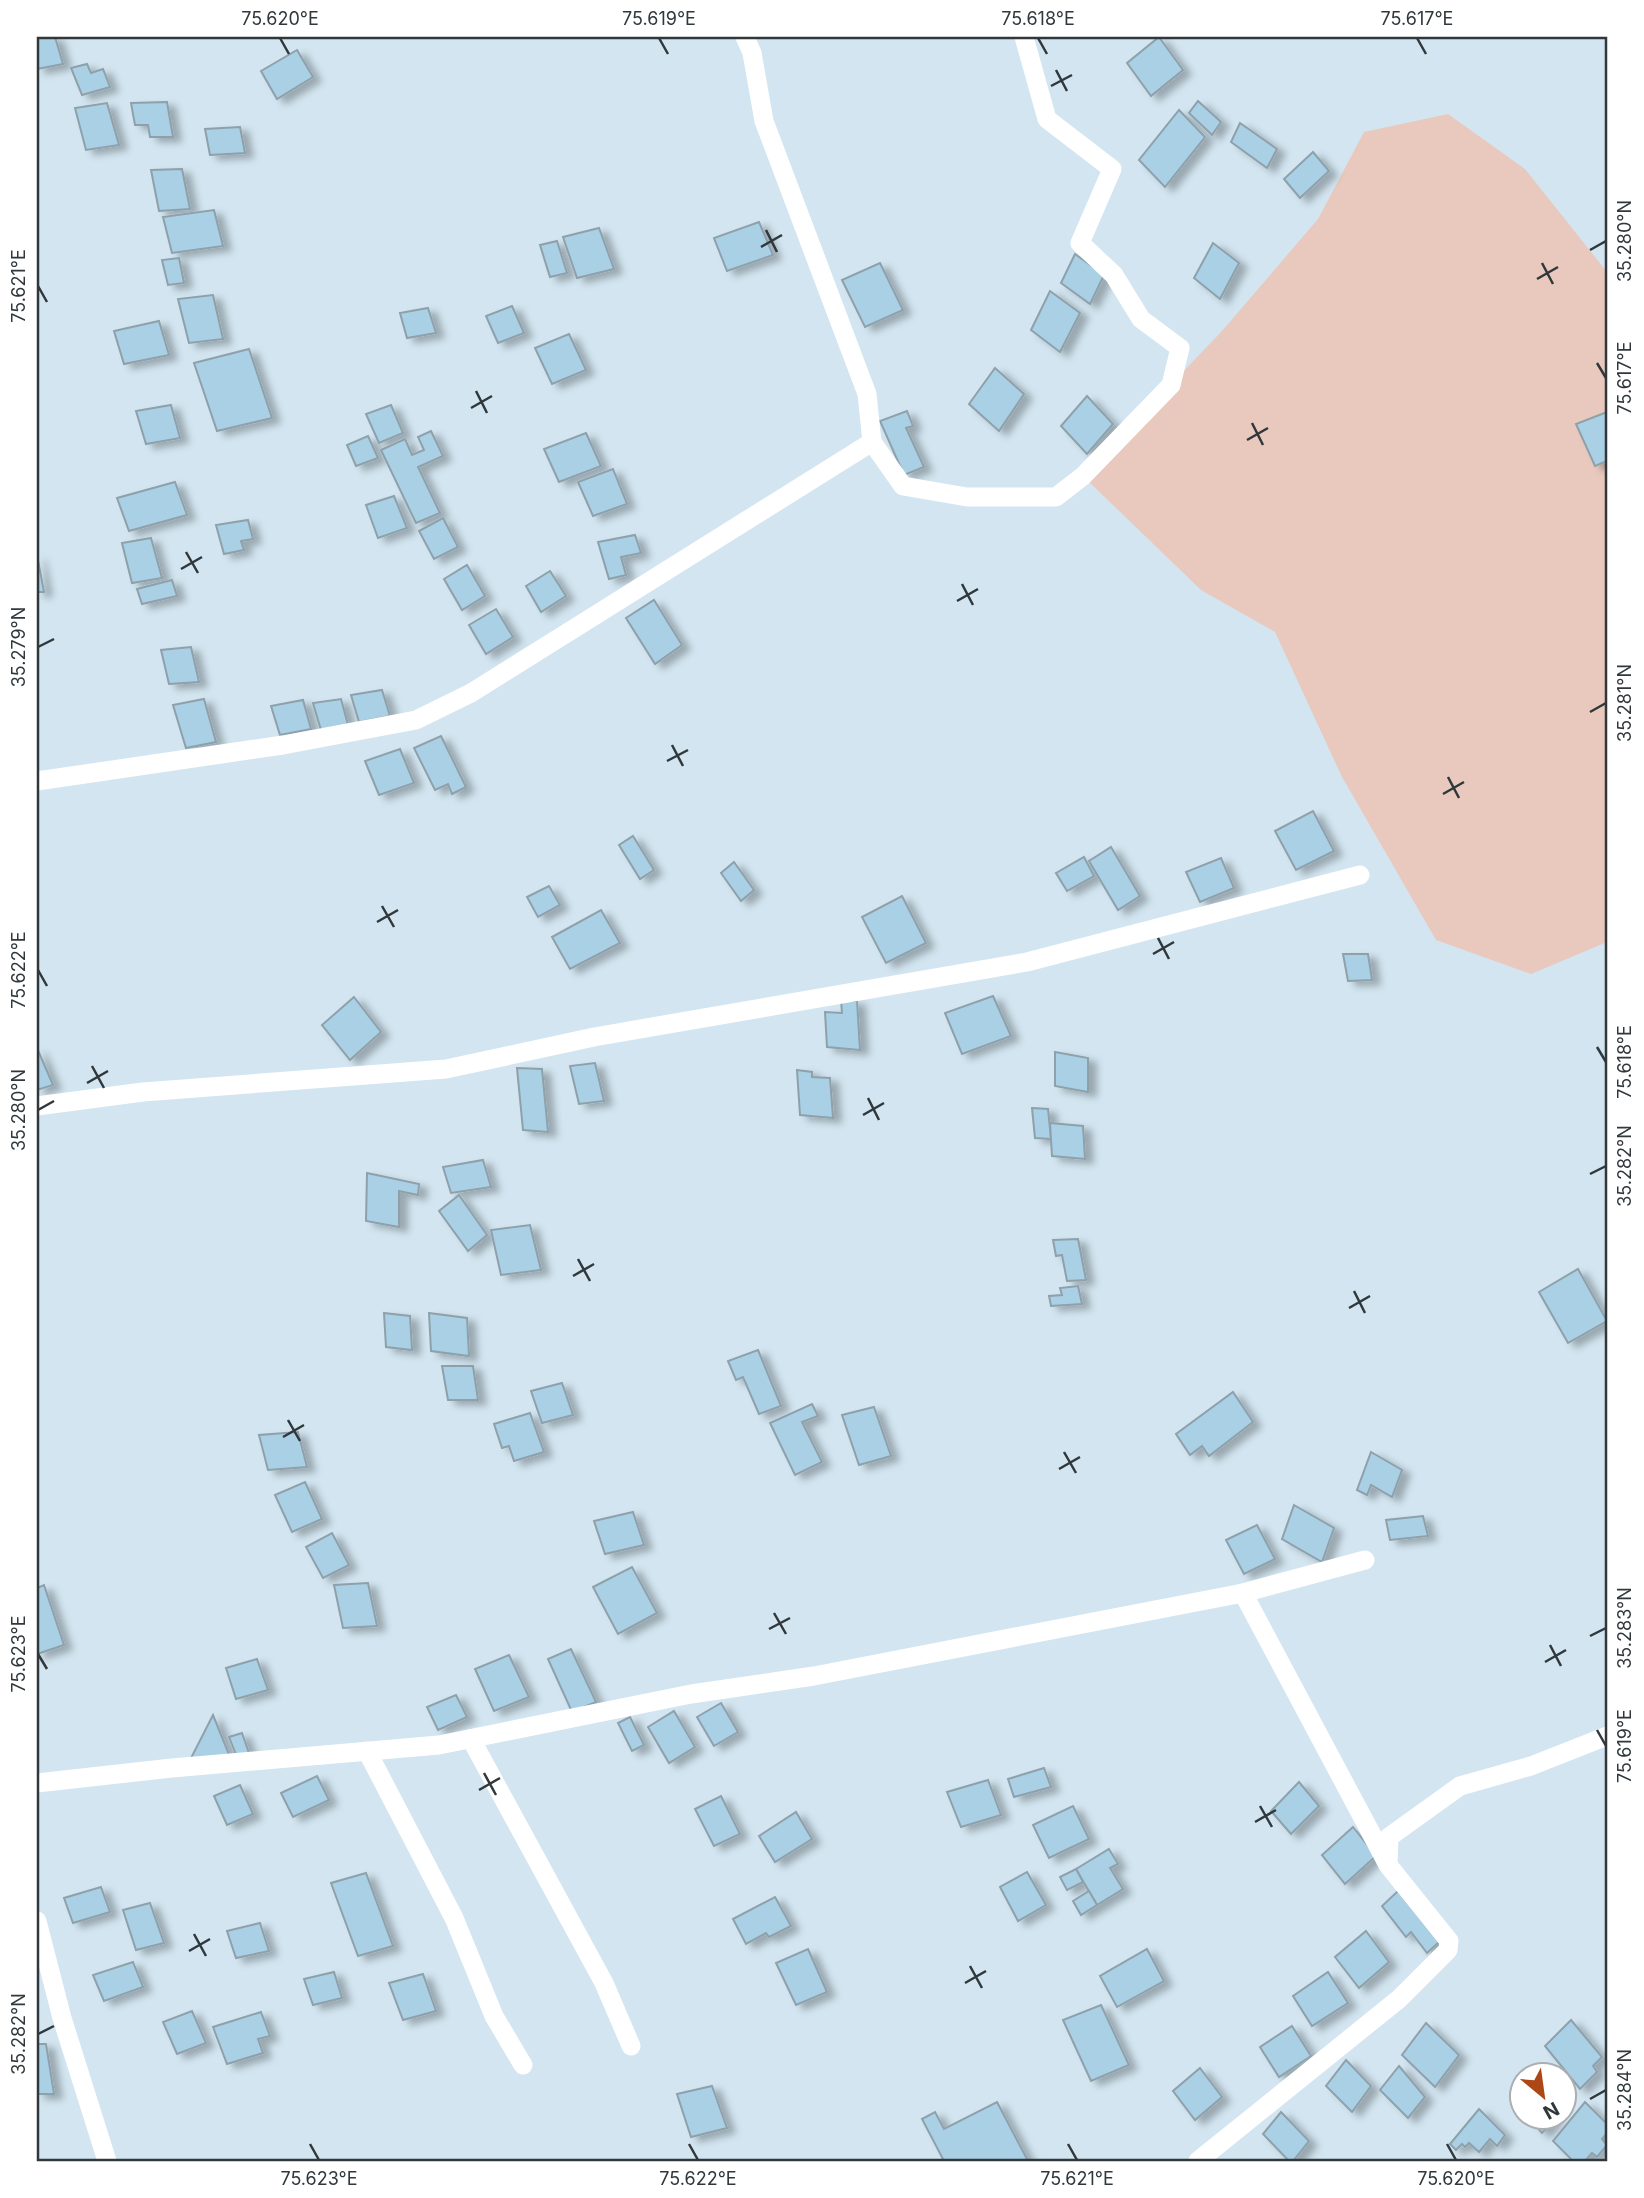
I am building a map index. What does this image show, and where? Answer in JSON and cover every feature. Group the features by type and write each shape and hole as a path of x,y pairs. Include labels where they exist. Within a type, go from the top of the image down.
{"street":[{"path":"745,37 752,53 765,121 867,394 872,442 903,486 967,497 1056,496 1083,476 1171,385 1180,348 1141,319 1114,275 1080,243 1112,169 1047,119 1024,37"},
{"path":"37,781 283,745 416,720 471,693 872,442"},
{"path":"37,1106 143,1092 446,1069 608,1035 1027,962 1360,875"},
{"path":"37,1783 471,1739 691,1694 814,1676 1243,1593 1365,1560"},
{"path":"1198,2161 1399,2000 1448,1950 1449,1941 1388,1865 1243,1593"},
{"path":"1388,1865 1389,1837 1460,1786 1531,1766 1607,1736"},
{"path":"471,1739 604,1983 631,2046"},
{"path":"367,1751 454,1918 494,2016 523,2065"},
{"path":"37,1921 62,2018 107,2161"}],"shaded area":[{"path":"1448,114 1525,169 1607,272 1607,942 1531,974 1436,940 1342,777 1275,632 1201,590 1083,476 1222,331 1318,219 1364,132"}],"building":[{"path":"38,37 55,37 63,64 37,69"},
{"path":"1159,37 1183,70 1151,96 1127,63"},
{"path":"297,50 313,77 277,99 261,71"},
{"path":"87,64 91,73 103,69 110,87 82,95 71,68"},
{"path":"1198,101 1221,122 1212,135 1189,113"},
{"path":"167,102 173,137 150,137 148,125 135,125 131,103"},
{"path":"107,103 119,145 86,150 75,108"},
{"path":"1179,110 1205,137 1165,187 1139,160"},
{"path":"1240,123 1277,149 1267,168 1231,142"},
{"path":"240,127 245,153 210,155 205,129"},
{"path":"1313,152 1329,171 1300,198 1284,179"},
{"path":"182,169 190,209 159,211 151,170"},
{"path":"214,210 223,246 172,253 163,217"},
{"path":"759,222 773,255 727,271 714,238"},
{"path":"599,228 614,269 577,278 563,237"},
{"path":"557,241 567,273 550,277 540,245"},
{"path":"1213,243 1239,263 1220,299 1194,278"},
{"path":"1075,254 1104,275 1090,304 1061,283"},
{"path":"179,258 184,283 168,285 162,260"},
{"path":"880,263 903,310 865,327 842,280"},
{"path":"1050,291 1080,313 1060,352 1031,330"},
{"path":"213,295 223,339 189,343 178,299"},
{"path":"512,306 524,333 498,343 486,316"},
{"path":"428,308 436,333 407,338 400,313"},
{"path":"159,321 169,355 124,364 114,331"},
{"path":"569,334 586,370 552,384 535,348"},
{"path":"249,349 272,418 217,431 194,363"},
{"path":"995,368 1024,394 999,431 969,404"},
{"path":"1087,396 1113,424 1087,454 1061,426"},
{"path":"171,405 180,438 146,444 136,411"},
{"path":"391,405 403,433 379,443 366,414"},
{"path":"907,411 913,426 906,428 924,467 904,475 880,421"},
{"path":"1607,412 1607,461 1595,466 1576,424"},
{"path":"431,431 443,456 418,467 440,513 416,523 381,450 405,439 412,455 424,450 418,437"},
{"path":"586,433 601,466 559,482 544,449"},
{"path":"368,436 378,458 356,466 347,445"},
{"path":"613,469 627,504 593,516 578,482"},
{"path":"175,482 187,515 129,531 117,498"},
{"path":"394,496 407,528 378,538 366,505"},
{"path":"443,518 458,547 434,559 419,531"},
{"path":"248,520 253,539 241,541 244,550 224,554 216,525"},
{"path":"635,535 641,553 621,557 626,575 609,579 598,542"},
{"path":"151,538 162,578 132,583 122,543"},
{"path":"37,555 44,592 37,592"},
{"path":"467,565 485,596 462,610 444,579"},
{"path":"550,571 566,596 541,612 526,586"},
{"path":"172,580 177,596 142,604 137,589"},
{"path":"654,600 682,645 655,664 626,618"},
{"path":"496,609 513,637 486,654 469,625"},
{"path":"191,647 199,682 169,684 161,650"},
{"path":"382,690 390,716 359,722 351,695"},
{"path":"204,699 216,742 186,748 173,705"},
{"path":"341,699 348,725 321,730 313,703"},
{"path":"303,700 311,729 280,735 271,706"},
{"path":"441,736 466,787 452,794 448,784 435,790 414,748"},
{"path":"400,749 414,783 379,795 365,761"},
{"path":"1313,811 1334,851 1296,870 1275,831"},
{"path":"633,836 654,870 640,879 619,845"},
{"path":"1111,847 1140,896 1118,910 1089,861"},
{"path":"1084,857 1094,876 1067,891 1056,873"},
{"path":"1221,858 1234,888 1200,902 1186,872"},
{"path":"734,862 754,890 741,901 721,873"},
{"path":"549,886 560,905 538,917 527,897"},
{"path":"902,896 926,943 886,963 862,917"},
{"path":"601,910 620,943 570,969 552,937"},
{"path":"1343,954 1368,954 1372,980 1348,981"},
{"path":"993,996 1011,1036 962,1054 945,1013"},
{"path":"354,997 381,1032 350,1060 322,1025"},
{"path":"841,1000 857,1001 860,1050 827,1047 825,1012 842,1013"},
{"path":"37,1048 53,1085 37,1090"},
{"path":"1055,1052 1088,1058 1088,1092 1055,1086"},
{"path":"595,1063 604,1101 579,1104 570,1066"},
{"path":"517,1068 542,1069 548,1132 523,1130"},
{"path":"797,1070 812,1072 812,1077 830,1078 833,1118 800,1115"},
{"path":"1032,1108 1048,1109 1051,1139 1035,1138"},
{"path":"1050,1123 1083,1126 1085,1159 1052,1156"},
{"path":"483,1160 491,1187 451,1193 443,1167"},
{"path":"367,1173 419,1184 418,1195 399,1191 399,1227 366,1221"},
{"path":"459,1195 487,1235 468,1251 439,1211"},
{"path":"530,1225 541,1270 501,1275 491,1230"},
{"path":"1078,1239 1086,1280 1067,1281 1062,1255 1056,1256 1053,1240"},
{"path":"1578,1269 1607,1321 1568,1343 1539,1292"},
{"path":"1078,1286 1082,1304 1051,1306 1049,1296 1062,1295 1060,1288"},
{"path":"384,1313 410,1316 412,1350 386,1347"},
{"path":"429,1313 467,1318 469,1356 431,1351"},
{"path":"758,1350 781,1406 759,1414 743,1377 736,1380 728,1361"},
{"path":"442,1366 473,1366 478,1400 448,1400"},
{"path":"562,1383 573,1415 542,1423 531,1391"},
{"path":"1233,1392 1253,1422 1209,1456 1202,1446 1190,1455 1176,1434"},
{"path":"812,1404 818,1416 802,1422 822,1462 795,1475 770,1423"},
{"path":"874,1407 891,1456 859,1465 842,1415"},
{"path":"530,1413 544,1452 514,1461 509,1446 502,1448 494,1424"},
{"path":"298,1432 307,1467 268,1470 259,1435"},
{"path":"1371,1452 1402,1470 1392,1497 1371,1485 1367,1495 1357,1490"},
{"path":"305,1482 322,1519 292,1532 275,1495"},
{"path":"1294,1505 1334,1528 1322,1562 1282,1539"},
{"path":"633,1512 644,1545 605,1554 594,1521"},
{"path":"1423,1516 1428,1536 1390,1540 1386,1520"},
{"path":"1257,1525 1275,1559 1244,1574 1226,1540"},
{"path":"332,1533 349,1565 323,1578 306,1547"},
{"path":"632,1567 657,1613 618,1634 593,1587"},
{"path":"368,1583 377,1626 343,1628 334,1585"},
{"path":"44,1585 64,1645 37,1654 37,1588"},
{"path":"571,1649 596,1702 572,1712 548,1659"},
{"path":"509,1655 529,1697 494,1711 475,1669"},
{"path":"257,1659 268,1690 236,1699 226,1668"},
{"path":"456,1695 467,1717 438,1730 427,1707"},
{"path":"721,1703 738,1732 714,1746 697,1717"},
{"path":"674,1711 695,1747 669,1763 648,1727"},
{"path":"213,1715 230,1757 190,1760"},
{"path":"630,1717 644,1745 632,1751 618,1723"},
{"path":"242,1733 250,1756 237,1757 229,1737"},
{"path":"1044,1768 1051,1787 1014,1797 1008,1779"},
{"path":"317,1776 329,1800 293,1817 281,1793"},
{"path":"988,1780 1001,1815 961,1827 947,1792"},
{"path":"1299,1782 1319,1806 1291,1834 1271,1811"},
{"path":"240,1785 253,1814 227,1825 214,1796"},
{"path":"721,1796 740,1834 714,1846 695,1809"},
{"path":"1073,1806 1089,1839 1049,1858 1033,1825"},
{"path":"796,1812 812,1839 775,1862 759,1836"},
{"path":"1353,1827 1376,1856 1345,1884 1322,1855"},
{"path":"1109,1849 1118,1864 1110,1868 1123,1889 1097,1905 1076,1869"},
{"path":"1076,1869 1083,1882 1067,1890 1060,1877"},
{"path":"1027,1872 1046,1905 1018,1921 1000,1887"},
{"path":"366,1873 393,1946 358,1956 331,1883"},
{"path":"101,1887 110,1912 73,1923 64,1898"},
{"path":"1089,1891 1097,1905 1081,1915 1073,1901"},
{"path":"1398,1891 1439,1942 1427,1953 1411,1932 1406,1937 1382,1906"},
{"path":"775,1897 791,1926 769,1937 766,1933 746,1944 733,1919"},
{"path":"150,1903 164,1943 136,1950 123,1910"},
{"path":"260,1923 269,1951 236,1958 227,1931"},
{"path":"1366,1931 1389,1962 1359,1988 1335,1957"},
{"path":"808,1949 827,1992 796,2005 776,1963"},
{"path":"1147,1949 1164,1981 1117,2007 1100,1976"},
{"path":"133,1962 143,1987 104,2001 93,1975"},
{"path":"334,1972 342,1998 313,2005 304,1979"},
{"path":"1328,1972 1348,2003 1312,2026 1293,1996"},
{"path":"423,1974 436,2011 403,2020 389,1983"},
{"path":"1101,2005 1129,2065 1091,2081 1063,2020"},
{"path":"192,2011 206,2043 177,2054 163,2022"},
{"path":"261,2012 270,2036 258,2039 263,2053 227,2064 213,2027"},
{"path":"1571,2020 1602,2057 1593,2066 1597,2072 1580,2089 1578,2062 1558,2062 1545,2046"},
{"path":"1426,2023 1459,2055 1435,2087 1402,2055"},
{"path":"1292,2026 1311,2056 1279,2077 1260,2047"},
{"path":"37,2044 46,2044 54,2094 37,2094"},
{"path":"1346,2060 1371,2086 1352,2112 1326,2086"},
{"path":"1399,2066 1425,2097 1408,2118 1380,2090"},
{"path":"1200,2068 1222,2097 1195,2120 1173,2091"},
{"path":"712,2086 727,2128 691,2137 677,2094"},
{"path":"997,2102 1028,2161 944,2161 922,2119 935,2112 944,2129"},
{"path":"1585,2102 1607,2124 1607,2133 1602,2139 1607,2145 1597,2157 1592,2153 1585,2161 1573,2161 1553,2141 1560,2132 1578,2132 1578,2111"},
{"path":"1479,2109 1505,2135 1497,2146 1490,2139 1479,2152 1469,2143 1465,2147 1462,2144 1456,2150 1450,2144"},
{"path":"1281,2112 1309,2141 1293,2161 1289,2161 1263,2134"}]}
